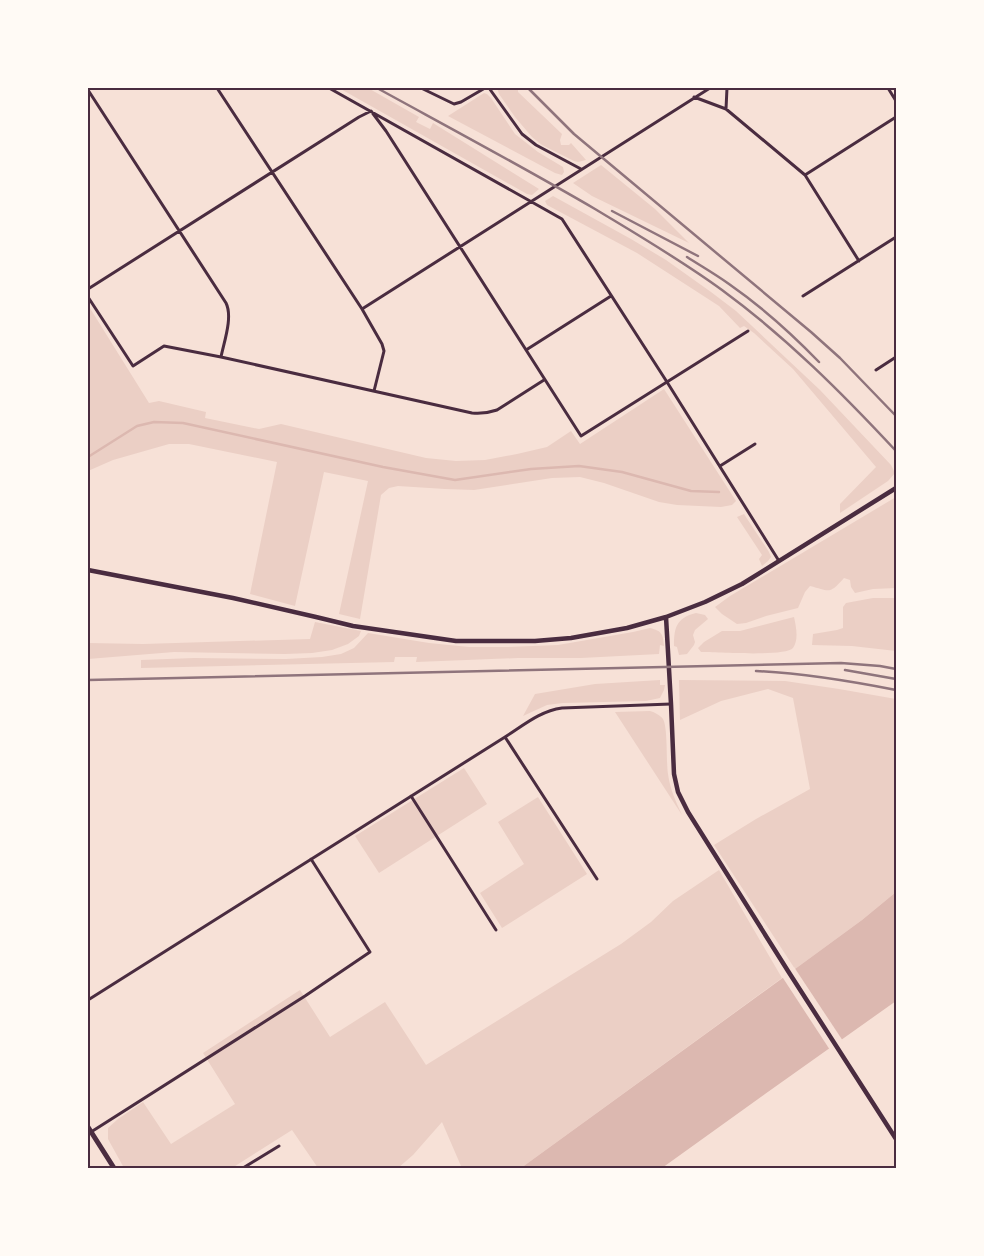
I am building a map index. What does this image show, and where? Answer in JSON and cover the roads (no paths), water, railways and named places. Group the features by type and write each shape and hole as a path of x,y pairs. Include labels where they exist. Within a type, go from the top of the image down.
{"main road":[{"path":"89,1130 114,1168"}],"street":[{"path":"217,88 362,309 382,344 384,351 374,391"},
{"path":"329,88 562,219 780,561"},
{"path":"421,88 454,104 461,102 484,88"},
{"path":"490,88 522,134 536,145 581,169"},
{"path":"362,309 710,88"},
{"path":"726,109 728,88"},
{"path":"888,88 896,101"},
{"path":"88,90 228,308 229,316 221,357"},
{"path":"694,97 726,109 805,175 859,261"},
{"path":"88,288 371,110"},
{"path":"371,110 581,436 748,331"},
{"path":"805,175 896,117"},
{"path":"803,296 896,237"},
{"path":"526,350 611,296"},
{"path":"88,297 133,366 164,346 482,414 497,410 544,380"},
{"path":"876,370 896,357"},
{"path":"720,466 756,444"},
{"path":"88,570 233,598 353,626 456,641 535,642 627,628 686,610 725,592 780,561 896,488"},
{"path":"666,617 672,704 674,774 678,792 688,812 896,1139"},
{"path":"88,1000 542,713 552,709 672,704"},
{"path":"506,737 597,879"},
{"path":"411,796 496,930"},
{"path":"89,1130 305,996 370,952 311,859"},
{"path":"243,1168 279,1146"}],"waterway":[{"path":"88,457 137,426 154,422 183,423 383,467 455,480 531,469 579,466 622,472 691,491 719,492"}],"railway":[{"path":"377,88 595,209 707,279 746,308 791,346 896,451"},
{"path":"528,88 574,134 811,332 840,358 896,416"},
{"path":"612,211 698,256"},
{"path":"687,257 724,280 765,311 819,362"},
{"path":"88,680 841,663 896,669"},
{"path":"845,670 896,679"},
{"path":"756,671 826,678 896,690"}]}
